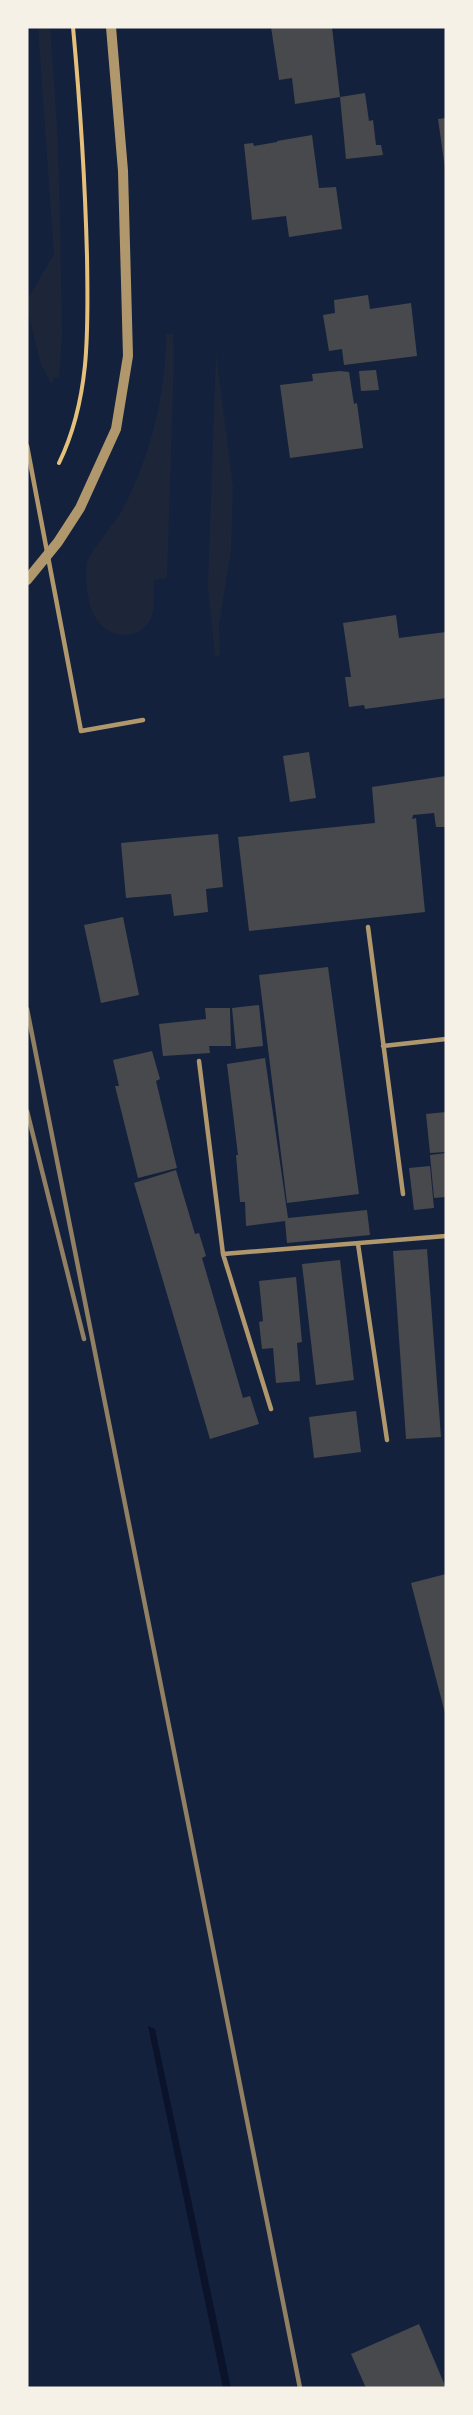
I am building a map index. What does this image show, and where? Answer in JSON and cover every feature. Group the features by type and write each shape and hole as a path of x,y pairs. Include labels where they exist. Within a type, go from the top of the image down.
{"street":[{"path":"27,580 58,542 80,508 116,429 128,357 123,171 111,27"}],"lane":[{"path":"27,446 81,731 143,720"},
{"path":"368,927 403,1194"},
{"path":"383,1046 446,1039"},
{"path":"199,1061 223,1254 271,1409"},
{"path":"223,1254 446,1236"},
{"path":"358,1244 387,1440"}],"path":[{"path":"68,441 85,375 88,337 82,131 73,27"}],"shaded area":[{"path":"38,27 50,27 57,126 62,334 59,378 54,377 52,385 41,364 27,308 27,301 54,254"},
{"path":"166,334 173,334 174,359 167,578 154,580 153,612 148,624 136,633 120,635 100,624 92,611 86,578 87,563 96,546 120,514 148,450 163,381"},
{"path":"216,353 233,488 231,549 219,625 220,655 215,656 208,586"},
{"path":"148,2026 155,2029 231,2388 223,2388"}],"building":[{"path":"271,27 332,27 340,97 295,104 292,78 279,80"},
{"path":"365,93 369,121 373,120 376,145 381,145 383,155 346,159 340,97"},
{"path":"446,118 446,168 445,168 438,119"},
{"path":"312,135 319,188 336,187 342,229 289,237 286,216 252,220 244,144 253,143 254,146"},
{"path":"368,295 370,309 411,303 417,356 344,365 342,349 329,351 323,315 335,313 334,300"},
{"path":"376,370 379,390 361,391 359,371"},
{"path":"349,372 354,404 357,403 363,448 290,458 280,385 313,381 312,374"},
{"path":"396,615 399,638 446,632 446,698 365,709 364,705 349,707 345,677 351,677 343,623"},
{"path":"309,752 316,798 290,802 283,756"},
{"path":"446,776 446,827 436,827 434,813 413,815 412,819 416,818 425,912 249,931 238,837 375,823 372,787"},
{"path":"218,834 223,887 206,889 208,912 174,916 171,894 126,898 121,843"},
{"path":"123,917 139,995 101,1003 84,925"},
{"path":"328,967 359,1194 287,1203 259,975"},
{"path":"259,1005 263,1046 236,1049 232,1008"},
{"path":"205,1008 230,1008 231,1046 209,1046 210,1053 163,1056 159,1024 206,1019"},
{"path":"152,1051 160,1079 156,1081 177,1168 138,1178 115,1086 119,1086 113,1060"},
{"path":"265,1058 288,1218 367,1210 370,1235 287,1243 285,1221 246,1226 245,1202 240,1202 236,1155 238,1155 227,1064"},
{"path":"446,1112 446,1152 430,1153 426,1114"},
{"path":"446,1153 446,1197 434,1198 430,1155"},
{"path":"430,1166 434,1208 414,1210 409,1168"},
{"path":"176,1170 195,1234 199,1233 206,1256 202,1258 243,1398 250,1396 259,1424 210,1439 134,1183"},
{"path":"427,1249 441,1437 406,1439 393,1251"},
{"path":"340,1260 354,1380 316,1385 302,1264"},
{"path":"296,1277 302,1342 297,1343 300,1381 276,1383 273,1348 262,1349 259,1322 263,1321 259,1281"},
{"path":"356,1411 361,1452 314,1458 309,1417"},
{"path":"446,1574 446,1713 445,1713 411,1583"},
{"path":"419,2324 446,2388 366,2388 351,2354"}],"railway":[{"path":"27,1009 300,2388"},
{"path":"27,1111 84,1339"}]}
